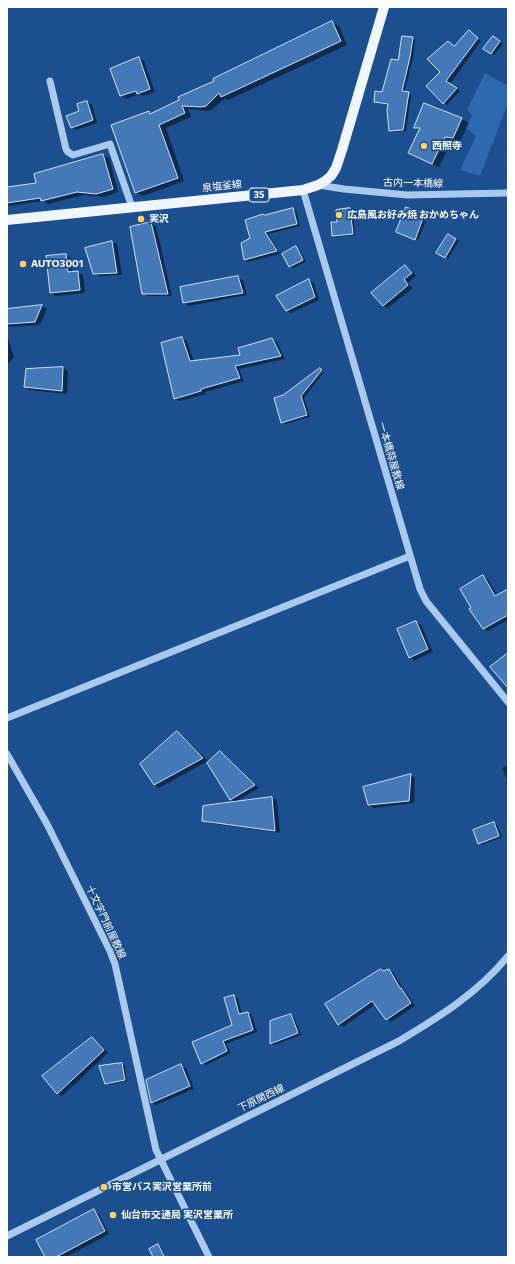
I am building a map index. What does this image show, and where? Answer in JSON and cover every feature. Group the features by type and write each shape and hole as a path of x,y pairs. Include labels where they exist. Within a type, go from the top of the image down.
{"main road":[{"name":"泉塩釜線","path":"7,220 303,190 318,185 331,176 342,150 384,7"}],"street":[{"path":"50,81 66,149 73,155 110,144 132,207"},
{"name":"古内一本橋線","path":"318,185 344,189 407,194 508,193"},
{"name":"一本橋蒜屋敷線","path":"303,190 420,589 426,602 508,702"},
{"path":"7,718 410,556"},
{"name":"十文字門前屋敷線","path":"7,754 47,824 110,951 115,964 156,1150 208,1257"},
{"name":"下原関西線","path":"7,1236 405,1037 435,1020 462,1001 497,970 508,956"}],"shaded area":[{"path":"485,73 508,86 508,103 480,176 460,170 476,136 466,128 472,115 467,110"}],"building":[{"path":"332,21 341,41 221,97 219,93 206,106 182,106 185,113 159,125 178,178 135,193 111,125 149,111 150,114 179,100 178,97 214,81 213,79"},
{"path":"469,30 478,38 446,81 457,88 443,104 426,86 440,72 427,59 448,41 454,46"},
{"path":"402,36 413,37 402,91 409,92 403,130 389,131 387,110 388,104 374,102 375,91 382,92 391,59 398,60"},
{"path":"493,36 500,41 491,54 483,49"},
{"path":"139,57 150,89 137,94 136,91 120,96 110,69"},
{"path":"87,101 93,120 71,128 66,116 79,111 77,104"},
{"path":"424,103 462,118 453,138 445,137 432,164 408,153 420,128 414,128"},
{"path":"103,154 113,189 96,194 77,192 41,201 40,198 7,203 7,187 36,183 34,174"},
{"path":"406,207 421,213 419,217 423,218 415,240 396,232"},
{"path":"293,208 297,224 265,232 277,251 244,260 241,243 250,238 245,220 263,214"},
{"path":"350,208 353,234 332,236 331,222 337,222 336,210"},
{"path":"151,222 168,294 142,294 130,227"},
{"path":"448,234 456,239 445,258 436,253"},
{"path":"112,241 117,273 93,274 85,248"},
{"path":"296,246 303,260 289,267 282,254"},
{"path":"66,254 68,272 78,271 80,290 50,293 46,256"},
{"path":"405,265 412,273 404,279 408,285 383,306 371,293"},
{"path":"238,276 243,293 183,303 180,287"},
{"path":"309,279 315,297 286,311 276,296"},
{"path":"42,305 35,322 7,324 7,309"},
{"path":"182,337 190,361 240,355 238,348 272,338 281,356 235,366 240,378 201,389 201,391 174,399 161,343"},
{"path":"63,367 62,391 24,387 26,369"},
{"path":"320,368 322,370 301,396 307,415 281,423 274,398 283,395"},
{"path":"483,575 495,596 508,589 508,615 483,629 469,609 471,608 460,589"},
{"path":"416,621 428,649 409,658 397,629"},
{"path":"508,653 508,688 490,667"},
{"path":"177,731 203,758 154,785 140,764"},
{"path":"220,751 255,785 230,800 207,763"},
{"path":"411,774 409,801 368,805 363,787"},
{"path":"272,797 275,831 202,821 203,806"},
{"path":"494,822 499,836 478,844 473,830"},
{"path":"381,969 383,971 389,969 411,1003 386,1020 372,1001 338,1025 325,1004"},
{"path":"234,995 239,1014 248,1012 253,1030 223,1041 227,1051 201,1064 192,1042 232,1025 224,998"},
{"path":"291,1014 298,1033 270,1044 270,1021"},
{"path":"92,1037 104,1050 57,1094 42,1076"},
{"path":"122,1063 125,1080 105,1084 99,1066"},
{"path":"181,1064 190,1086 151,1103 146,1080"},
{"path":"94,1209 105,1231 56,1257 45,1257 36,1240"},
{"path":"158,1244 165,1257 153,1257 149,1249"}],"place":[{"name":"西照寺","path":"424,146"},
{"name":"広島風お好み焼 おかめちゃん","path":"339,215"},
{"name":"実沢","path":"141,219"},
{"name":"AUTO3001","path":"23,264"},
{"name":"市営バス実沢営業所前","path":"104,1187"},
{"name":"仙台市交通局 実沢営業所","path":"113,1215"}]}
